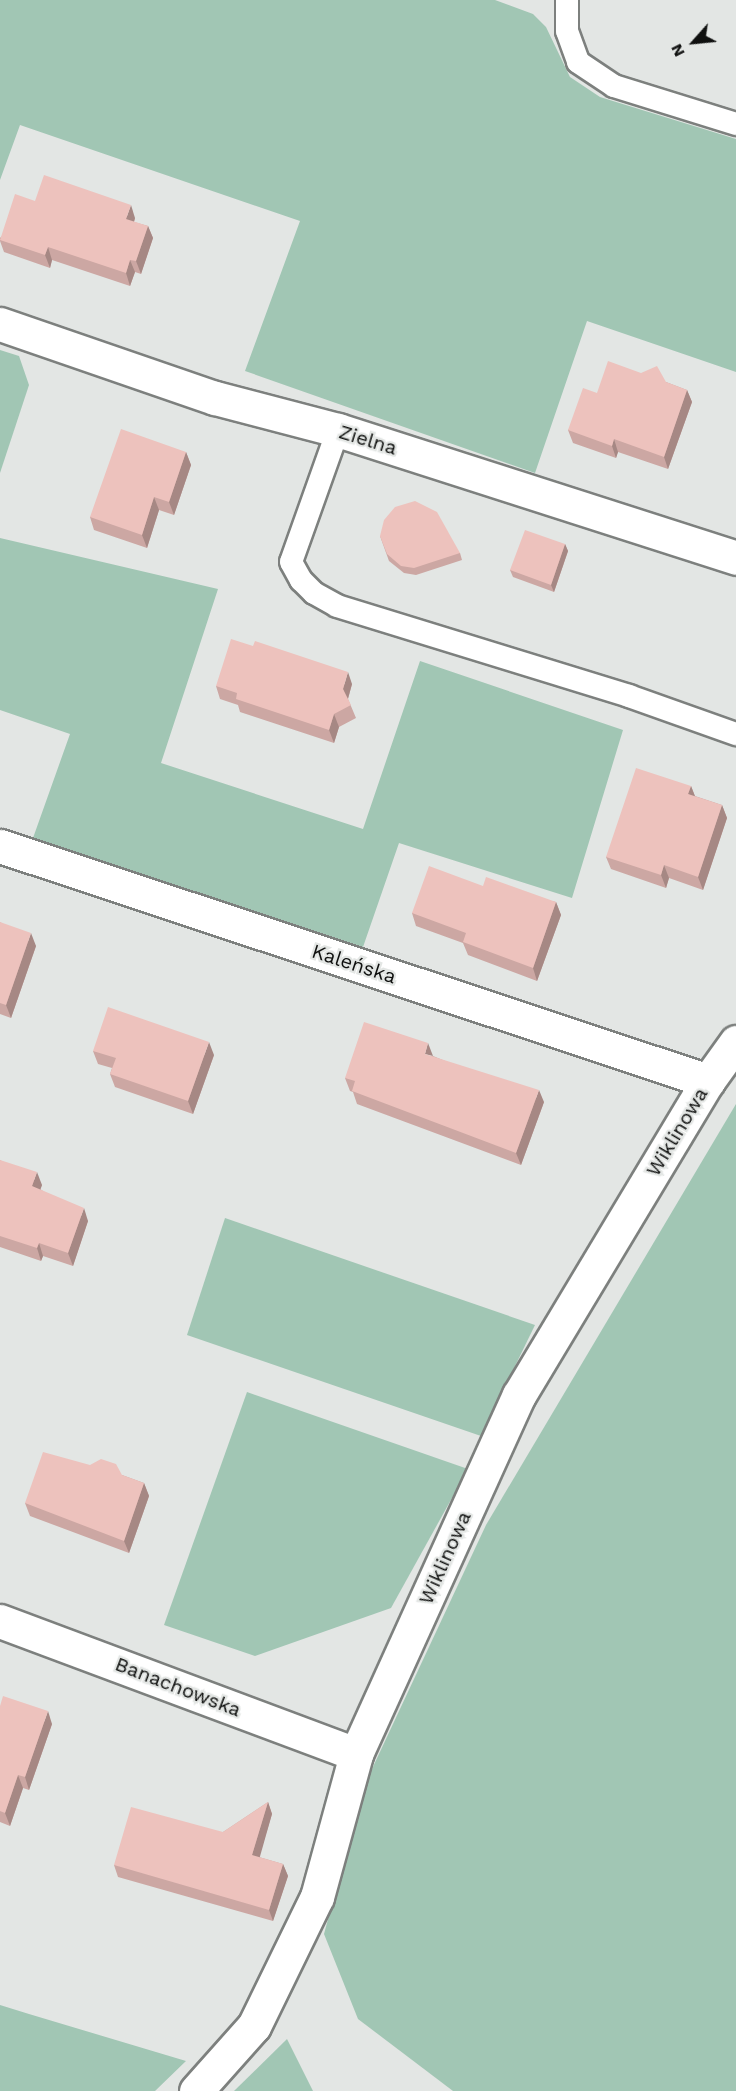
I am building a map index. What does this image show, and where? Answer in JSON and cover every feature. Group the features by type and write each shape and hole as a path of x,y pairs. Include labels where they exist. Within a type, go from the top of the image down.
{"street":[{"name":"Zielna","path":"0,324 215,398 338,430 736,558"},
{"name":"Kaleńska","path":"0,846 708,1081"},
{"name":"Wiklinowa","path":"196,2091 254,2026 317,1897 356,1754 519,1395 708,1081 736,1042"},
{"name":"Banachowska","path":"0,1621 356,1754"}],"lane":[{"path":"567,0 567,31 578,62 614,86 736,124"},
{"path":"338,430 291,562 301,580 314,593 337,606 629,696 736,734"}],"green space":[{"path":"0,0 495,0 533,14 546,27 570,77 600,97 736,139 736,372 587,321 535,473 245,371 300,221 20,125 0,180"},
{"path":"0,350 19,356 29,385 0,473"},
{"path":"0,538 218,589 161,763 363,829 420,661 623,730 572,898 399,843 363,947 33,838 70,734 0,710"},
{"path":"736,1104 736,2091 453,2091 358,2019 324,1934 364,1786 486,1525"},
{"path":"225,1218 535,1325 481,1436 187,1335"},
{"path":"247,1392 468,1469 391,1608 255,1656 164,1625"},
{"path":"0,2005 186,2061 155,2091 0,2091"},
{"path":"287,2039 313,2091 234,2091"}],"building":[{"path":"44,175 131,205 126,219 148,226 136,261 130,260 126,273 48,247 45,255 0,240 15,194 35,201"},
{"path":"608,361 641,373 657,366 666,382 687,390 664,457 614,439 612,446 568,430 583,388 597,393"},
{"path":"121,429 186,452 169,502 154,497 142,535 90,517"},
{"path":"415,501 437,512 460,553 414,568 401,566 387,554 380,536 384,520 395,507"},
{"path":"525,530 565,544 551,585 510,570"},
{"path":"231,639 253,646 255,641 348,672 343,689 351,705 334,714 329,730 236,699 237,693 216,686"},
{"path":"636,768 691,786 688,794 722,805 698,877 664,865 661,875 606,857"},
{"path":"429,866 483,886 486,877 556,902 533,968 463,942 466,933 412,913"},
{"path":"0,922 31,933 6,1005 0,1003"},
{"path":"108,1007 209,1042 188,1101 110,1074 116,1058 93,1051"},
{"path":"364,1022 428,1043 425,1054 539,1090 516,1153 352,1091 355,1081 345,1078"},
{"path":"0,1160 37,1172 32,1186 84,1208 68,1253 39,1243 37,1248 0,1236"},
{"path":"43,1452 90,1465 101,1459 116,1464 122,1475 144,1483 124,1541 25,1503"},
{"path":"3,1696 48,1711 25,1777 18,1775 5,1813 0,1811 0,1706"},
{"path":"268,1802 252,1855 283,1864 269,1910 114,1865 131,1807 223,1832"}]}
